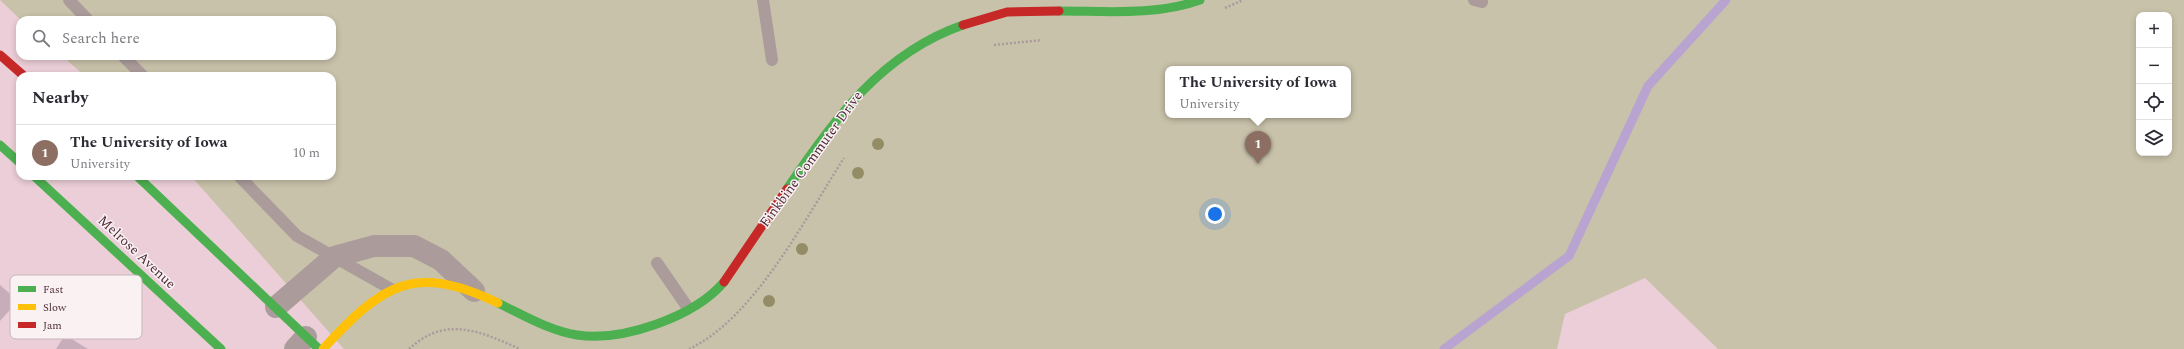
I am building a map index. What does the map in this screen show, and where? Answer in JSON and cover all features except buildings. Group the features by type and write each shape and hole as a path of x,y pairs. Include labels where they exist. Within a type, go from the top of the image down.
{"street":[{"name":"Finkbine Commuter Drive","path":"311,346 370,301 391,289 412,284 441,282 474,291 527,318 570,333 605,336 638,330 657,323 688,308 716,290 860,91 889,64 925,42 963,24 1008,12 1084,6 1138,10 1200,0"},
{"path":"0,55 19,72"},
{"path":"0,145 16,159"},
{"name":"Melrose Avenue","path":"38,180 141,275"},
{"path":"141,180 276,307 311,346"},
{"name":"Finkbine Commuter Drive","path":"276,307 334,257 374,246 414,246 441,260 474,291"},
{"name":"Melrose Avenue","path":"142,276 221,349"}],"lane":[{"path":"69,0 84,16"},
{"path":"763,0 772,60"},
{"path":"1474,0 1482,2 1482,0"},
{"path":"127,60 139,72"},
{"path":"243,180 297,236 391,289"},
{"path":"657,263 688,308"}],"path":[{"path":"1223,8 1243,0"},
{"path":"990,45 1045,40"},
{"path":"689,349 702,344 734,318 772,271 847,152"},
{"path":"409,349 428,335 446,329 467,329 520,349"}],"shaded area":[{"path":"0,0 2184,0 2184,349 1718,349 1645,278 1565,314 1557,349 344,349 195,180 336,180 336,72 80,72 67,60 336,60 336,16 17,16"}],"waterway":[{"path":"1444,349 1569,256 1648,86 1726,0"}],"traffic: fast":[{"path":"1059,11 1148,11 1183,5 1200,0"},
{"path":"787,189 804,163 842,114 884,71 908,53 934,37 963,25"},
{"path":"0,145 16,159"},
{"path":"38,180 141,275"},
{"path":"141,180 319,349"},
{"path":"142,276 221,349"},
{"path":"498,303 537,322 567,333 595,336 615,335 635,331 676,316 695,306 711,295 724,282"}],"traffic: slow":[{"path":"323,349 363,309 382,296 401,287 421,283 443,284 468,291 498,303"}],"traffic: jam":[{"path":"963,25 1007,12 1059,11"},
{"path":"0,55 19,72"},
{"path":"724,282 787,189"}],"place":[{"name":"The University of Iowa","path":"1258,164"}]}
